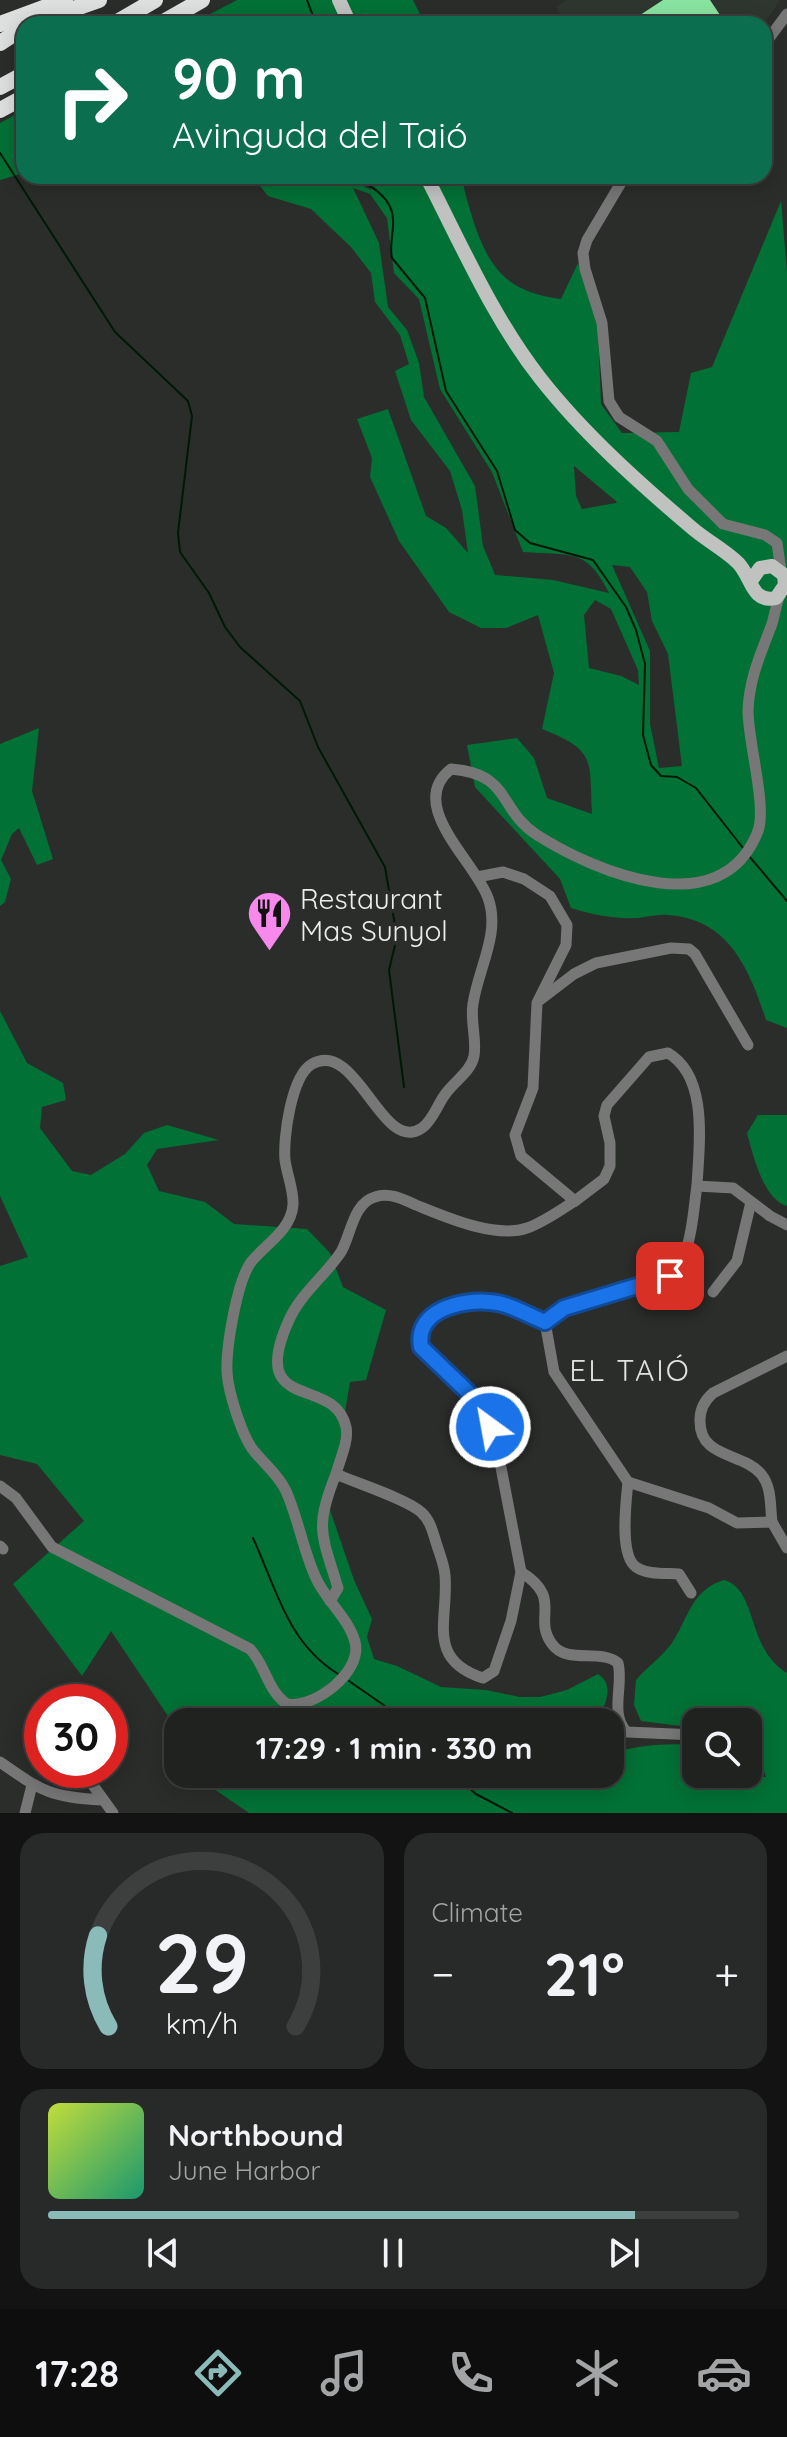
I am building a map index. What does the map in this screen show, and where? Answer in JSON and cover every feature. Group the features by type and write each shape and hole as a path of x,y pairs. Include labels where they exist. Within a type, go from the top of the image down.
{"highway":[{"path":"22,16 67,0"},
{"path":"54,16 99,0"},
{"path":"128,16 155,0"},
{"path":"174,16 202,0"}],"main road":[{"path":"430,184 502,320 550,391 583,427 686,522 735,560 751,581 754,591 762,598 771,599 780,595 785,580 769,568 735,560"},
{"path":"751,581 769,568"}],"street":[{"path":"772,34 787,14"},
{"path":"620,184 587,240 583,253 602,323 609,401 619,417 657,441 688,489 723,524 765,535 774,541 780,552 769,568"},
{"path":"0,1486 16,1498 52,1547 250,1649 258,1657 272,1689 287,1704 305,1704 348,1671 354,1662 355,1641 315,1576 285,1489 246,1439 232,1396 227,1362 238,1288 251,1262 289,1221 293,1203 285,1148 294,1090 306,1068 320,1061 336,1064 351,1074 392,1125 404,1132 413,1132 426,1125 445,1094 470,1067 475,1049 472,1006 492,931 488,895 446,831 436,801 439,780 451,769 467,770 497,785 523,825 610,873 638,881 693,881 717,878 735,867 752,843 761,819 748,710 753,671 780,595"},
{"path":"762,598 769,630"},
{"path":"477,877 494,872 514,874 550,896 567,925 566,945 537,1003 533,1088 515,1135 521,1156 575,1201"},
{"path":"537,1003 574,974 596,963 671,948 689,949 695,954 748,1045"},
{"path":"330,1601 338,1588 327,1560 320,1522 347,1429 336,1405 294,1389 283,1381 277,1363 289,1319 306,1292 330,1268 343,1249 360,1207 373,1197 397,1197 456,1221 516,1230 536,1224 575,1201 604,1179 610,1166 610,1143 604,1116 607,1105 649,1057 668,1053 684,1065 699,1114 697,1186 685,1256 676,1271 664,1280 564,1308 545,1322"},
{"path":"697,1186 733,1188 787,1225"},
{"path":"713,1292 737,1261 751,1202"},
{"path":"336,1474 420,1511 430,1524 445,1573 442,1635 452,1660 467,1673 483,1678 494,1671 511,1621 521,1572 490,1427 474,1398 425,1353 420,1341 425,1324 438,1310 470,1302 493,1302 545,1322"},
{"path":"545,1322 554,1372 628,1482 626,1554 635,1567 651,1572 679,1574 691,1593"},
{"path":"787,1356 713,1393 707,1399 700,1422 707,1443 716,1451 753,1467 763,1476 768,1488 772,1522 787,1548"},
{"path":"628,1482 709,1508 737,1523 772,1522"},
{"path":"521,1572 541,1589 546,1598 547,1633 558,1650 571,1655 607,1656 618,1663 618,1715 622,1727 632,1734 682,1735"},
{"path":"0,1762 24,1779"},
{"path":"25,1813 31,1788"},
{"path":"36,1788 70,1798 103,1800"},
{"path":"95,1788 113,1813"},
{"path":"97,1813 103,1800"}],"shaded area":[{"path":"567,0 780,0 769,16 561,16 556,7"}],"green space":[{"path":"237,0 413,0 421,16 206,16"},
{"path":"16,114 16,175 0,180 0,123"},
{"path":"258,184 359,184 371,190 371,184 464,184 481,242 505,278 529,292 561,299 578,263 598,328 601,404 622,433 679,432 691,373 712,367 781,201 787,272 787,1028 766,1020 753,983 734,950 707,926 668,915 620,918 571,908 560,879 475,787 467,745 517,738 534,758 547,798 592,814 591,781 586,759 573,744 542,729 554,673 538,615 506,628 481,628 449,612 399,541 370,477 372,458 357,419 388,409 426,516 446,528 468,553 462,510 450,471 411,420 395,371 409,364 400,335 375,302 371,273 351,247 311,209 268,196","holes":["353,188 370,194 387,218 394,273 419,299 440,389 492,472 523,552 565,555 584,561 601,578 609,593 553,580 495,575 483,546 475,486 424,397 419,363 407,330 388,307 379,243","574,466 617,502 582,509 576,496","612,565 630,567 647,592 652,621 668,654 682,766 659,768 650,724 650,651","595,600 611,609 638,670 639,685 621,676 589,668 584,615"]},
{"path":"39,728 32,791 53,859 37,865 19,828 12,834 1,860 11,879 5,902 0,906 0,744"},
{"path":"0,1011 27,1063 63,1083 66,1100 42,1107 40,1128 72,1171 91,1175 125,1154 144,1133 167,1125 219,1140 157,1149 147,1165 159,1191 205,1202 234,1224 307,1229 330,1253 343,1287 386,1310 366,1380 350,1382 329,1507 354,1580 372,1619 367,1637 374,1659 397,1666 441,1687 486,1690 520,1697 540,1697 567,1690 598,1674 607,1684 603,1708 164,1710 111,1631 82,1676 13,1584 84,1521 37,1464 0,1455 0,1266 28,1257 0,1196"},
{"path":"758,1115 787,1115 787,1206 771,1195 756,1164 747,1133"},
{"path":"724,1580 735,1586 748,1607 765,1650 787,1673 787,1813 249,1813 212,1788 624,1788 624,1750 674,1744 682,1744 682,1788 762,1788 762,1777 766,1777 762,1766 762,1708 682,1708 682,1726 641,1721 634,1705 636,1680 672,1643 697,1598"}],"building":[{"path":"663,0 710,0 721,16 639,16"}],"waterway":[{"path":"307,0 313,16"},
{"path":"0,153 16,178"},
{"path":"20,184 115,332 188,401 192,416 178,533 180,552 209,593 225,627 240,647 300,701 318,747 385,867 397,937 389,970 404,1087"},
{"path":"366,184 389,204 393,220 392,258 425,298 446,391 497,471 515,530 530,543 593,560 626,607 636,630 645,664 643,735 651,765 661,776 677,777 696,788 743,848"},
{"path":"749,856 787,901"},
{"path":"253,1538 295,1631 307,1647 338,1674"},
{"path":"349,1681 388,1708"},
{"path":"469,1788 512,1813"}],"place":[{"name":"Restaurant Mas Sunyol","path":"269,953"}],"district":[{"name":"EL TAIÓ","path":"630,1370"}],"route":[{"path":"490,1427 474,1398 421,1347 425,1324 438,1310 470,1302 493,1302 545,1322 564,1308 670,1276"}]}
